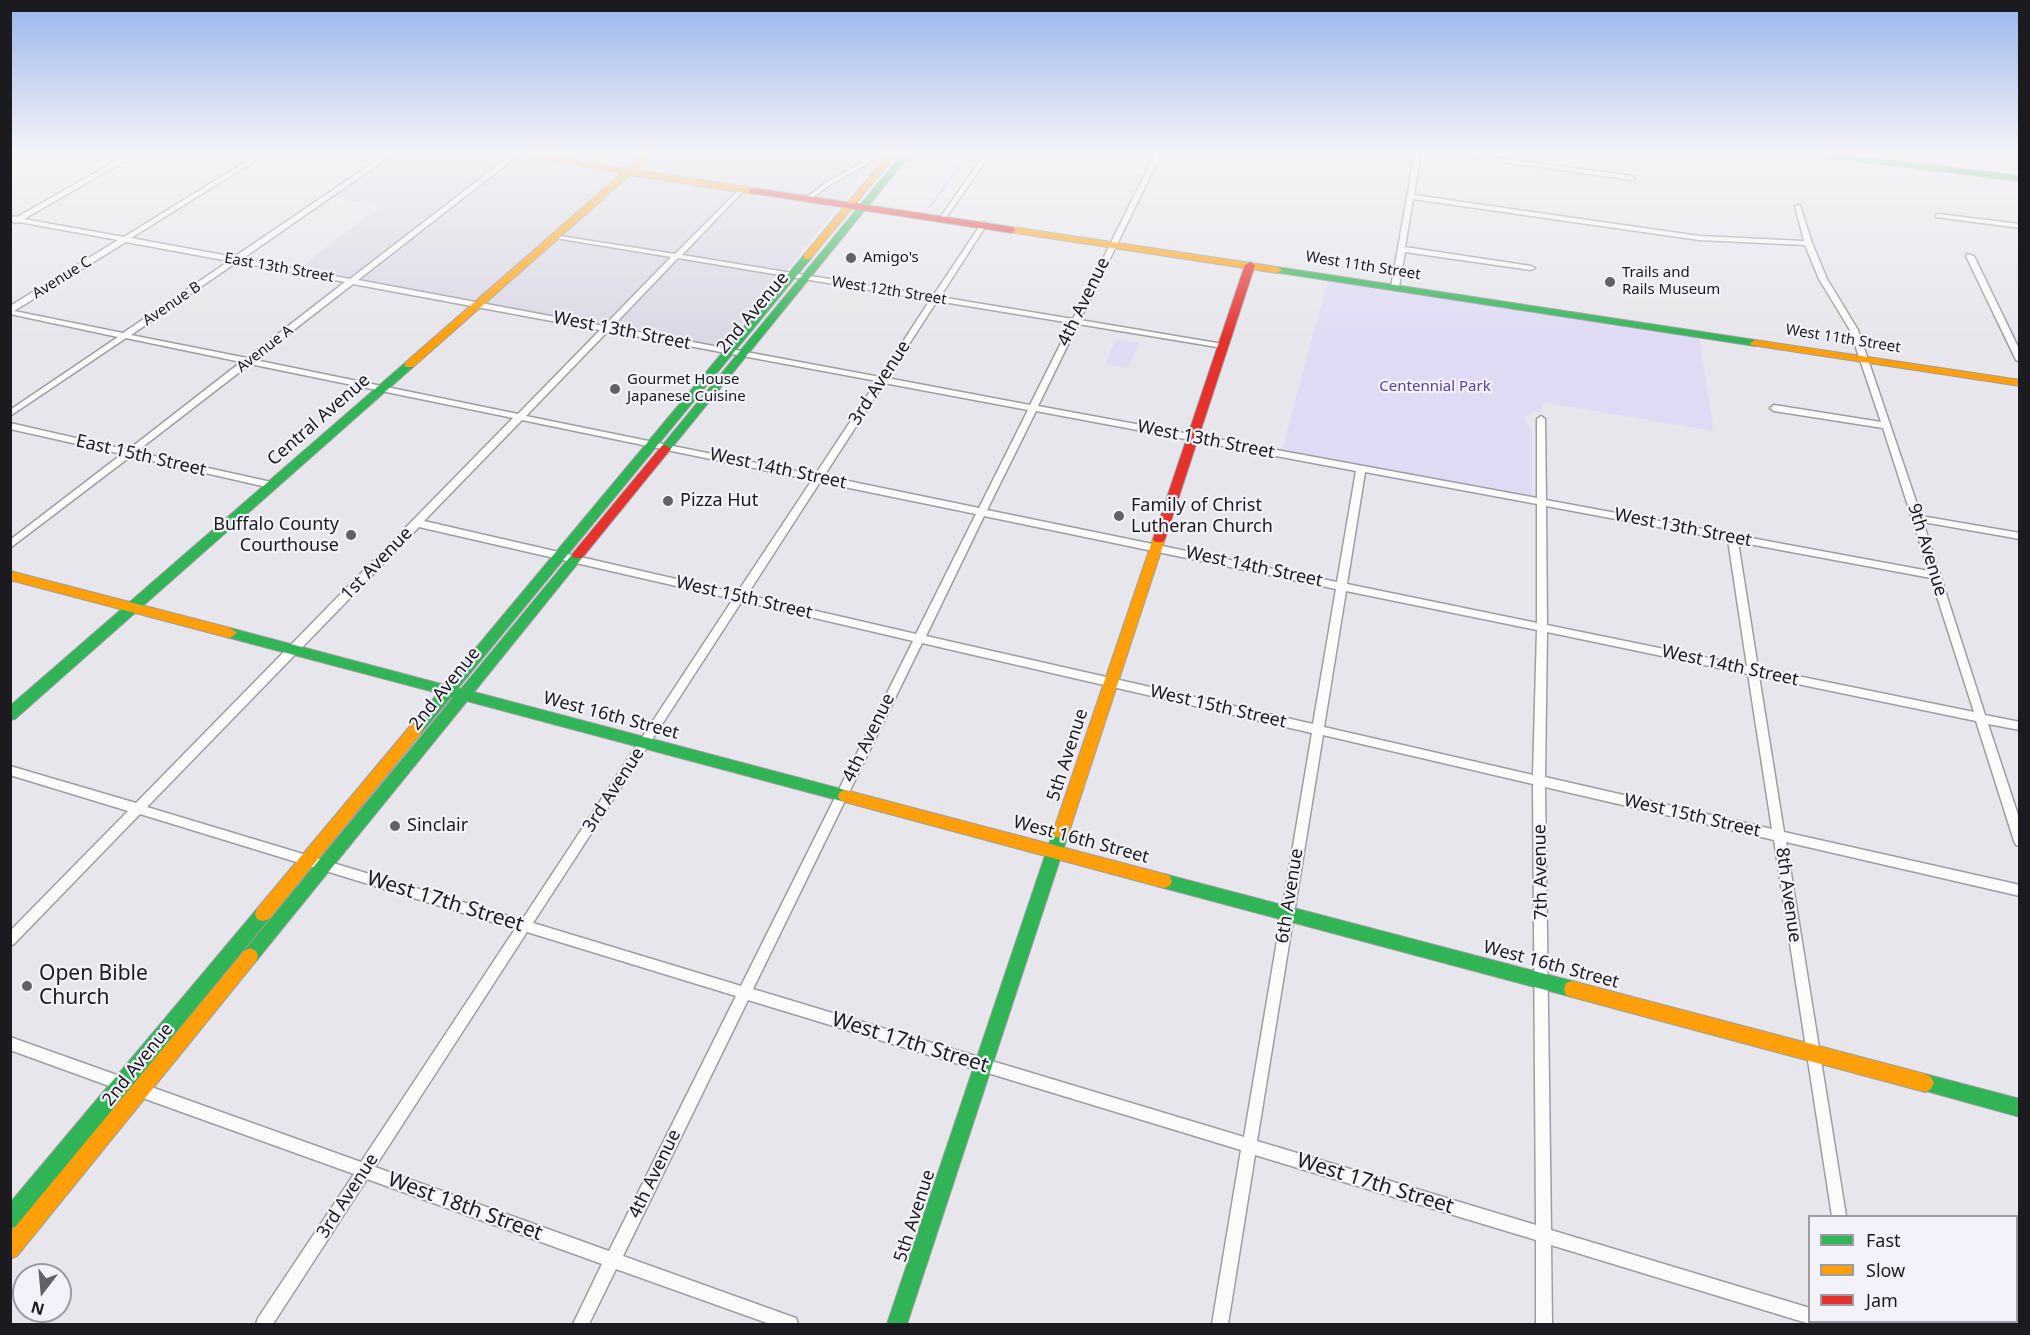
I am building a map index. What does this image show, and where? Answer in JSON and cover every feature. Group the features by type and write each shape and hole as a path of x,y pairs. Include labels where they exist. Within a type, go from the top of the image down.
{"street":[{"name":"Avenue C","path":"10,311 166,214"},
{"name":"Avenue B","path":"10,414 302,214"},
{"name":"Avenue A","path":"10,545 440,214"},
{"name":"Central Avenue","path":"10,715 580,214"},
{"name":"1st Avenue","path":"10,940 717,214"},
{"name":"2nd Avenue","path":"10,1219 448,691 567,557 850,214"},
{"name":"West 11th Street","path":"920,214 2019,383"},
{"path":"944,218 947,214"},
{"name":"4th Avenue","path":"580,1324 1128,214"},
{"path":"1395,287 1407,214"},
{"path":"1527,214 1699,238 1808,243"},
{"name":"9th Avenue","path":"1800,214 1808,243 1818,267 1848,318 1887,426 2019,841"},
{"path":"1938,216 2019,226"},
{"name":"East 13th Street","path":"13,221 477,304"},
{"name":"3rd Avenue","path":"264,1324 984,224"},
{"name":"West 12th Street","path":"555,236 1223,346"},
{"path":"1402,249 1530,268"},
{"path":"1970,256 2019,360"},
{"name":"5th Avenue","path":"897,1324 1250,265"},
{"name":"West 13th Street","path":"477,304 1934,575"},
{"name":"West 14th Street","path":"10,311 2019,726"},
{"path":"1774,408 1887,426"},
{"name":"7th Avenue","path":"1541,419 1542,627 1539,781 1543,982 1544,1324"},
{"name":"East 15th Street","path":"10,426 272,486"},
{"name":"6th Avenue","path":"1220,1324 1361,468"},
{"path":"1916,518 2019,536"},
{"name":"West 15th Street","path":"417,523 2019,891"},
{"name":"8th Avenue","path":"1732,537 1811,1053 1839,1215"},
{"name":"2nd Avenue","path":"10,1249 463,695 567,557"},
{"name":"West 16th Street","path":"10,575 2019,1108"},
{"name":"West 17th Street","path":"10,770 1808,1316"},
{"path":"10,1043 123,1083"},
{"name":"West 18th Street","path":"140,1090 789,1324"}],"shaded area":[{"path":"370,214 833,214 723,347 299,268"}],"green space":[{"name":"Centennial Park","path":"1328,280 1699,337 1714,431 1542,402 1541,412 1534,411 1525,417 1525,421 1532,430 1532,496 1282,450"},
{"path":"1116,340 1139,343 1128,368 1105,364"}],"traffic: fast":[{"path":"665,449 857,214"},
{"path":"416,729 807,257"},
{"path":"1277,270 1755,343"},
{"path":"10,715 409,365"},
{"path":"250,956 578,555"},
{"path":"230,633 845,796"},
{"path":"897,1324 1061,832"},
{"path":"1164,881 1572,989"},
{"path":"10,1219 263,914"},
{"path":"1925,1083 2020,1108"}],"traffic: slow":[{"path":"409,365 580,214"},
{"path":"807,257 842,214"},
{"path":"1012,230 1277,270"},
{"path":"1755,343 2020,383"},
{"path":"1061,832 1159,539"},
{"path":"10,575 230,633"},
{"path":"263,914 416,729"},
{"path":"845,796 1164,881"},
{"path":"10,1249 250,956"},
{"path":"1572,989 1925,1083"}],"traffic: jam":[{"path":"908,214 1012,230"},
{"path":"1159,539 1250,265"},
{"path":"578,555 665,449"}],"place":[{"name":"Amigo's","path":"851,258"},
{"name":"Trails and Rails Museum","path":"1610,282"},
{"name":"Gourmet House Japanese Cuisine","path":"615,389"},
{"name":"Pizza Hut","path":"668,501"},
{"name":"Family of Christ Lutheran Church","path":"1119,516"},
{"name":"Buffalo County Courthouse","path":"351,535"},
{"name":"Sinclair","path":"395,826"},
{"name":"Open Bible Church","path":"27,986"}]}
